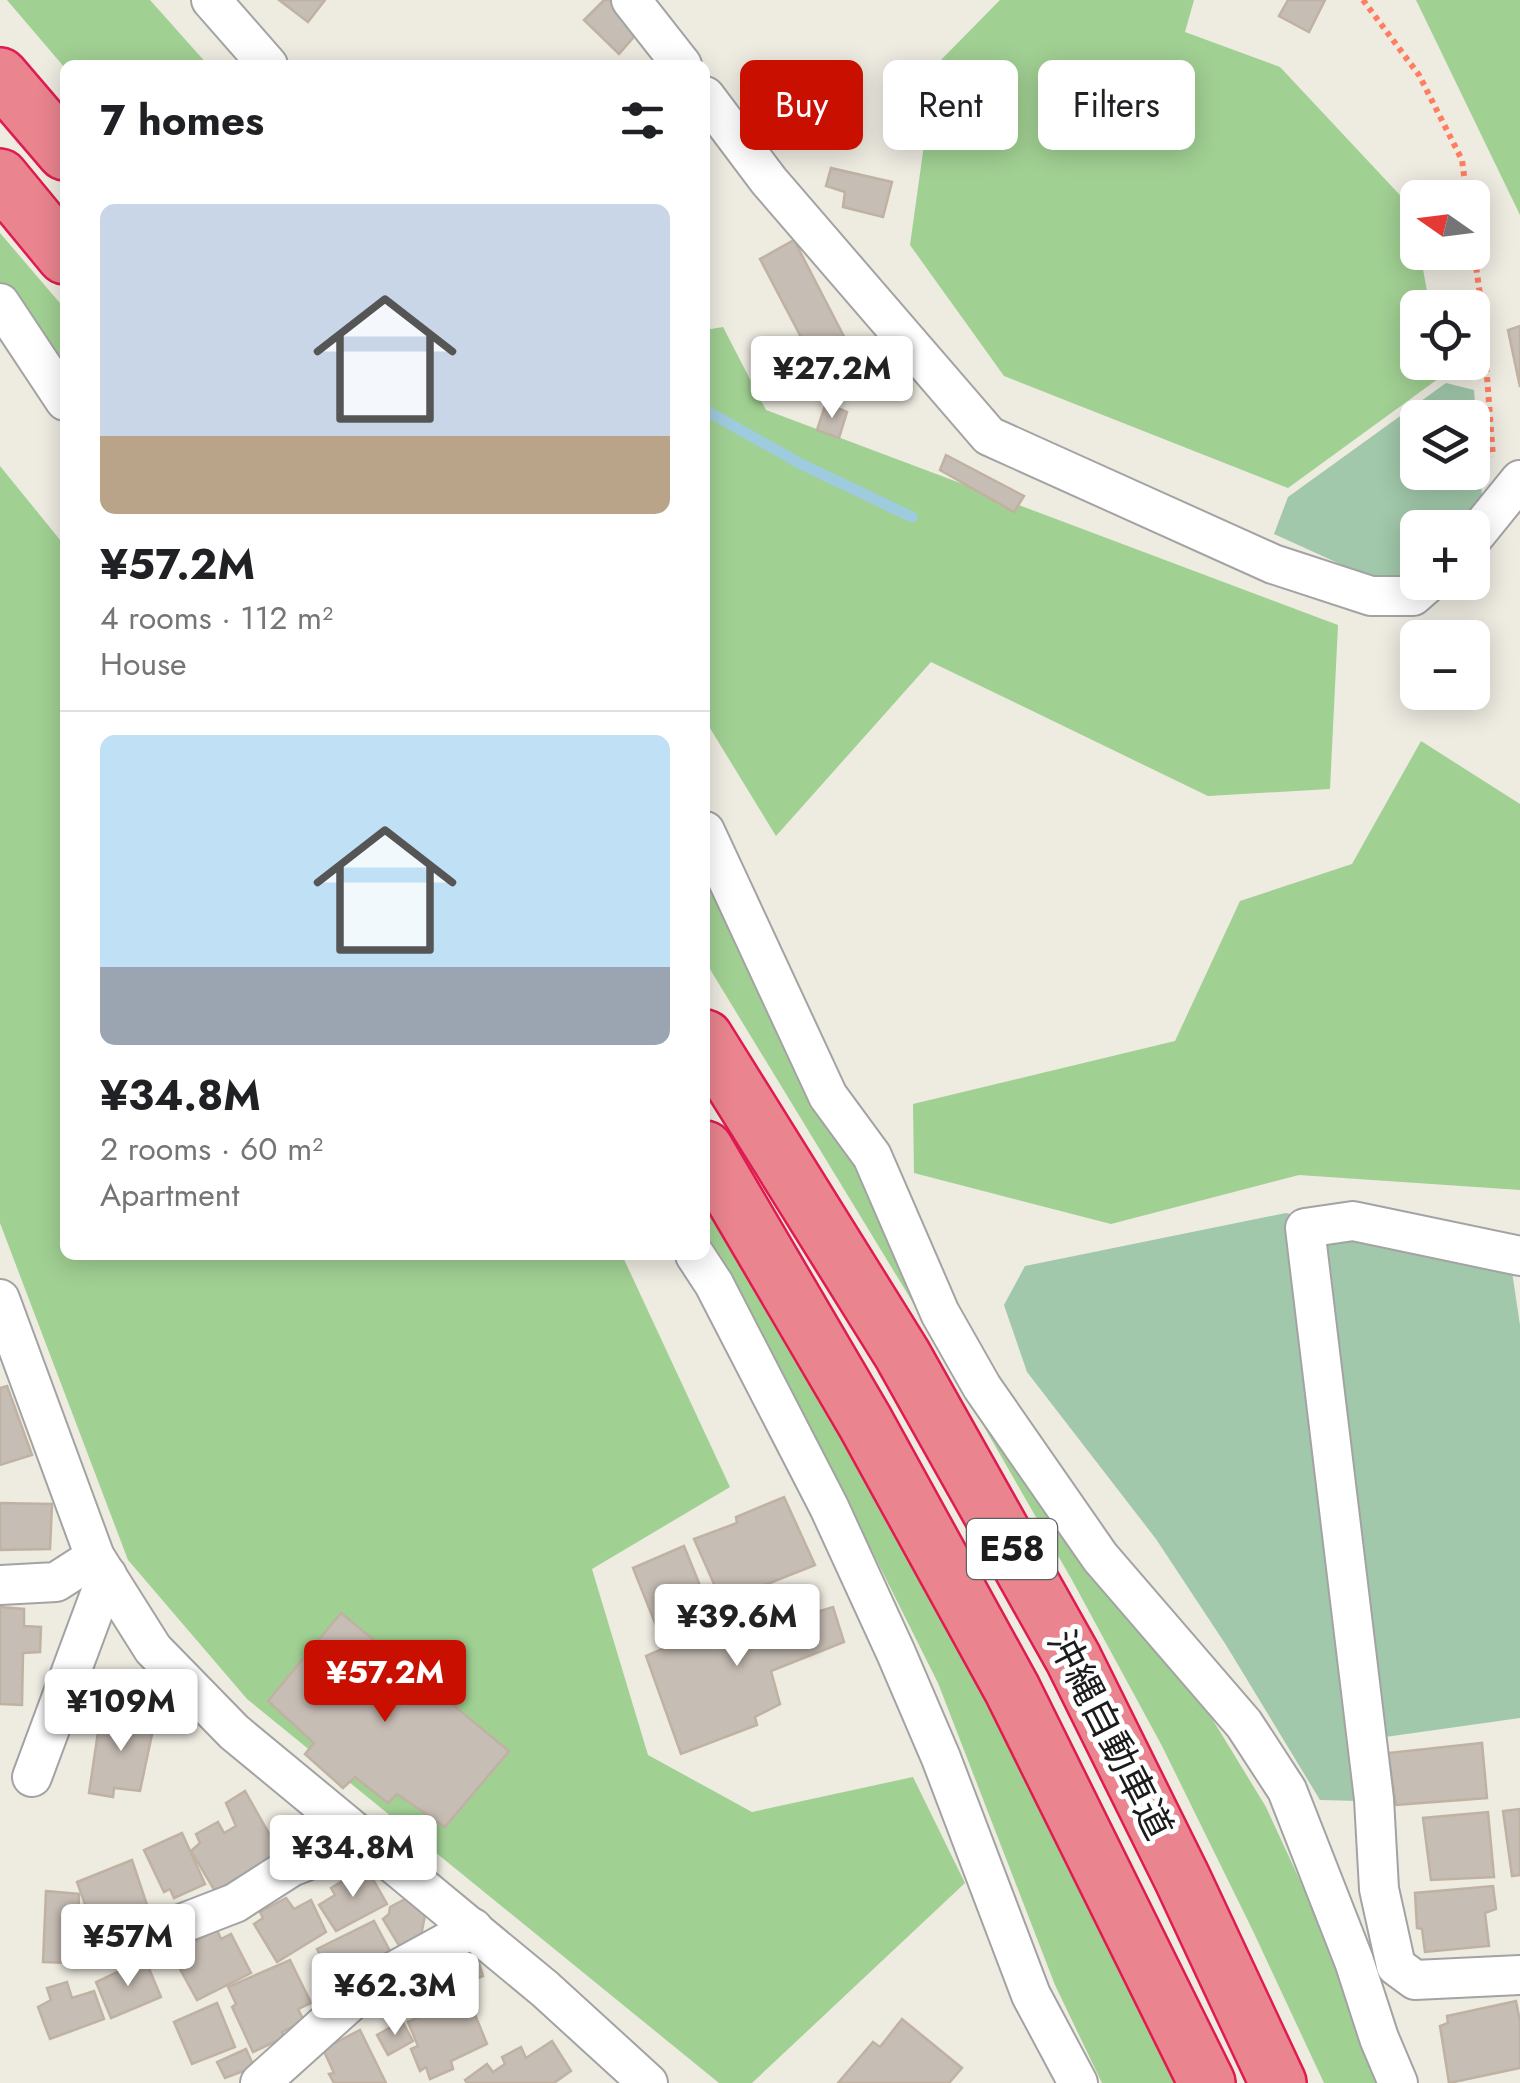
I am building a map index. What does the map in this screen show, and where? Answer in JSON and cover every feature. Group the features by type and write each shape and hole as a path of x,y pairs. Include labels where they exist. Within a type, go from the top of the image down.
{"highway":[{"path":"0,76 60,146"},
{"path":"0,178 60,250"},
{"name":"沖縄自動車道","path":"710,1046 902,1354 1063,1641 1182,1878 1278,2083"},
{"name":"沖縄自動車道","path":"710,1158 864,1422 1012,1689 1207,2083"}],"street":[{"path":"211,0 264,60"},
{"path":"638,3 678,60"},
{"path":"710,103 769,182 989,436 1273,564 1371,596 1400,596"},
{"path":"0,303 60,393"},
{"path":"1490,517 1509,494"},
{"path":"710,842 828,1096 872,1156 940,1314 982,1387 1100,1557 1244,1724 1287,1790 1398,2083"},
{"path":"1520,1256 1353,1222 1305,1228 1374,1799 1380,1889 1396,1966 1415,1980 1520,1975"},
{"path":"697,1260 714,1284 829,1507 942,1758 1031,1995 1078,2083"},
{"path":"0,1299 101,1566 153,1648 234,1732 546,1988 635,2079"},
{"path":"0,1585 56,1582 101,1566"},
{"path":"32,1778 101,1566"},
{"path":"130,1944 235,1903 291,1867 363,1839"},
{"path":"1329,1898 1380,1889"},
{"path":"260,2083 369,1985 473,1928"}],"path":[{"path":"1363,0 1419,75 1462,160 1465,180"},
{"path":"1477,270 1509,494"}],"green space":[{"path":"7,0 150,0 204,60 60,60"},
{"path":"1000,0 1194,0 1185,32 1280,67 1400,195 1400,270 1423,270 1427,290 1400,290 1400,380 1436,380 1409,400 1400,400 1400,407 1288,488 1004,376 910,245 923,150 1018,150 1018,60 941,60"},
{"path":"1416,0 1520,0 1520,215"},
{"path":"0,233 60,303 60,367 0,284"},
{"path":"723,327 766,410 1338,625 1330,789 1208,796 931,662 776,836 710,728 710,329"},
{"path":"1446,383 1474,390 1475,400 1422,400"},
{"path":"1400,416 1400,490 1482,490 1482,510 1400,510 1400,578 1373,579 1274,534 1288,497"},
{"path":"0,466 60,540 60,1260 624,1260 730,1487 592,1569 648,1755 752,1812 913,1777 965,1883 752,2083 719,2083 247,1699 128,1560 0,1223"},
{"path":"1421,741 1520,804 1520,1190 1299,1175 1111,1224 914,1173 913,1104 1175,1041 1240,901 1352,864"},
{"path":"710,872 867,1193 992,1424 1197,1694 1266,1807 1328,1941 1385,2083 1324,2083 1162,1746 912,1301 710,969"},
{"path":"710,1211 828,1398 968,1656 1175,2083 1102,2083 1055,1985 938,1683 745,1309 710,1254"},
{"path":"1286,1213 1511,1265 1520,1325 1520,1718 1357,1741 1359,1801 1320,1800 1156,1539 1027,1372 1004,1305 1025,1266"}],"building":[{"path":"279,0 325,0 308,22"},
{"path":"604,0 609,0 639,31 619,54 584,20"},
{"path":"1288,0 1325,0 1309,32 1279,16"},
{"path":"831,168 892,182 883,217 843,207 845,192 826,186"},
{"path":"794,240 869,385 834,400 760,259"},
{"path":"1520,326 1520,387 1508,330"},
{"path":"826,403 847,412 839,438 817,430"},
{"path":"946,455 1024,496 1014,512 940,470"},
{"path":"7,1386 32,1455 0,1465 0,1388"},
{"path":"784,1497 815,1565 722,1602 694,1539 737,1523 736,1517"},
{"path":"0,1503 52,1504 50,1549 0,1550"},
{"path":"684,1546 714,1620 661,1638 633,1568"},
{"path":"808,1591 817,1612 833,1607 844,1642 771,1671 780,1704 755,1717 757,1725 681,1754 646,1656 717,1625 720,1630"},
{"path":"0,1607 24,1609 24,1626 41,1627 40,1652 23,1653 22,1705 0,1704"},
{"path":"341,1613 509,1751 445,1827 397,1794 388,1803 355,1777 343,1788 305,1754 314,1743 268,1701"},
{"path":"101,1712 155,1720 140,1791 114,1788 113,1797 89,1793"},
{"path":"1482,1743 1487,1798 1396,1805 1388,1753"},
{"path":"245,1791 281,1855 215,1891 191,1851 200,1843 196,1834 218,1822 224,1833 236,1826 226,1803"},
{"path":"1520,1809 1520,1875 1512,1876 1503,1811"},
{"path":"1488,1812 1494,1877 1431,1880 1423,1818"},
{"path":"182,1833 205,1884 174,1898 170,1889 164,1892 144,1850"},
{"path":"132,1860 151,1917 96,1935 77,1882"},
{"path":"366,1867 387,1904 336,1931 319,1905 335,1895 331,1888"},
{"path":"1493,1886 1496,1909 1485,1913 1489,1946 1425,1952 1422,1929 1417,1928 1415,1893"},
{"path":"46,1891 79,1894 81,1946 70,1945 69,1963 43,1962"},
{"path":"411,1896 426,1910 421,1936 400,1947 383,1919 390,1907"},
{"path":"286,1898 294,1909 311,1900 326,1932 277,1962 254,1924 263,1918 260,1912"},
{"path":"374,1921 391,1953 334,1982 317,1949"},
{"path":"217,1930 221,1939 231,1934 251,1973 197,2000 180,1969 192,1963 184,1948"},
{"path":"477,1956 483,1976 445,1992 437,1973"},
{"path":"145,1959 161,1997 111,2018 96,1982"},
{"path":"290,1960 311,2003 298,2009 304,2021 282,2032 285,2037 253,2052 232,2007 236,2004 228,1987"},
{"path":"67,1982 72,1998 94,1991 104,2019 50,2039 38,2007 51,2000 47,1988"},
{"path":"467,1995 487,2044 451,2061 453,2069 430,2079 426,2067 420,2071 411,2049 418,2046 408,2022"},
{"path":"1516,2001 1520,2068 1449,2083 1440,2026 1448,2023 1447,2016"},
{"path":"217,2003 235,2047 192,2064 174,2022"},
{"path":"902,2019 962,2068 949,2083 838,2083 873,2042 880,2047"},
{"path":"402,2021 413,2041 388,2055 377,2035"},
{"path":"360,2030 386,2083 334,2083 329,2074 334,2073 323,2049"},
{"path":"552,2041 571,2071 554,2083 465,2080 487,2064 493,2072 505,2064 502,2057 521,2047 526,2058"},
{"path":"246,2049 254,2067 225,2078 217,2062"}],"waterway":[{"path":"710,413 801,464 912,517"}]}
